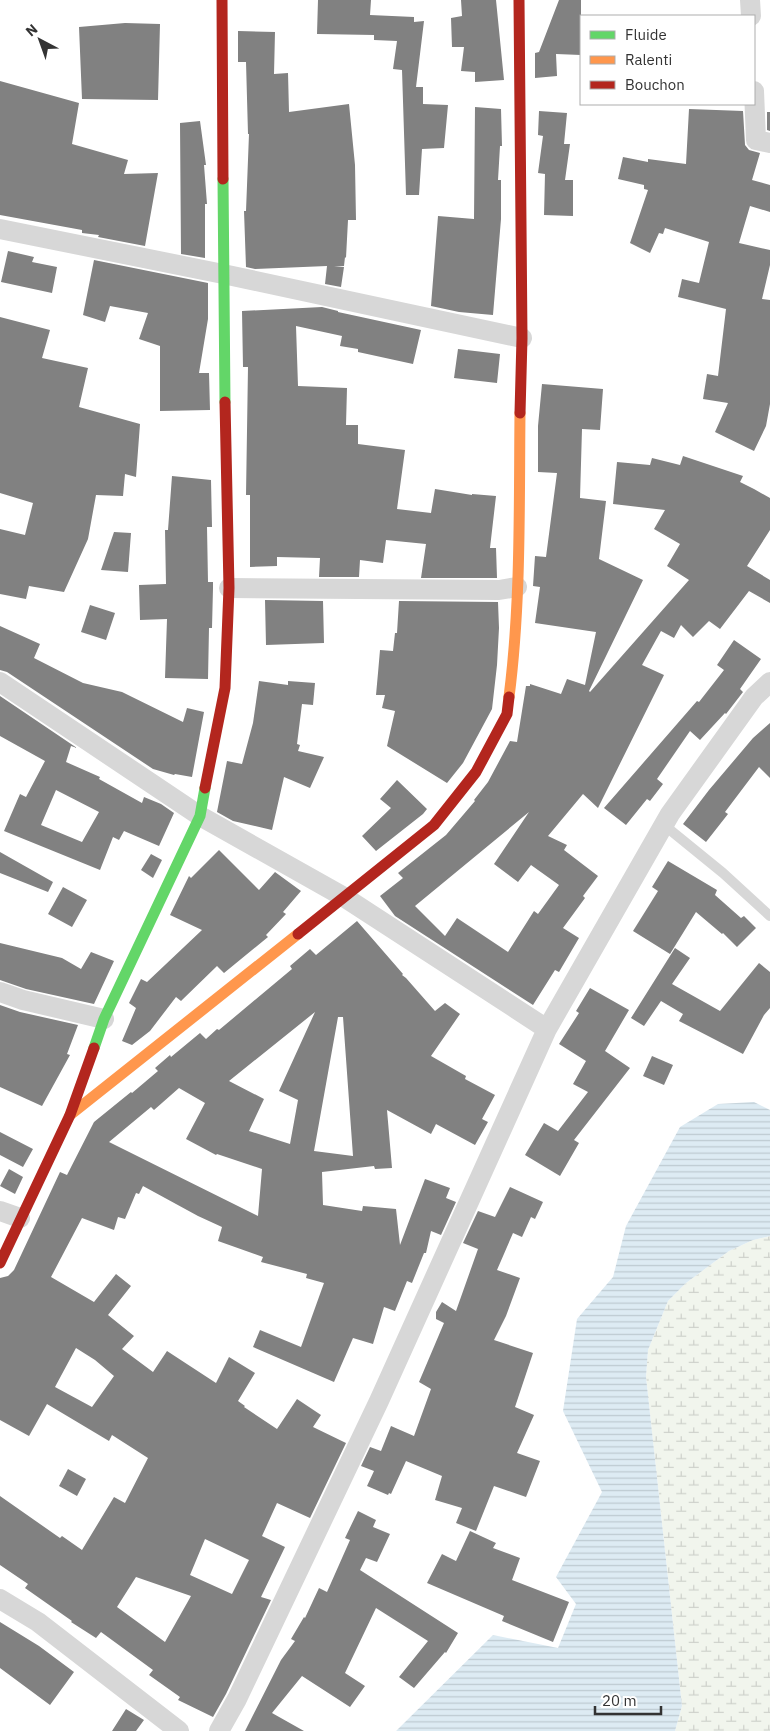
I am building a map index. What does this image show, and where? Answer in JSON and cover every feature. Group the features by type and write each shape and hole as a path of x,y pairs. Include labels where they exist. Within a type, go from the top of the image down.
{"street":[{"path":"0,1264 70,1115 104,1019 200,816 225,688 230,588 223,274 222,0"},
{"path":"70,1115 434,826 476,772 507,714 513,666 517,587 522,338 519,0"},
{"path":"750,0 750,15"},
{"path":"755,105 756,140 770,142"},
{"path":"0,229 223,274 522,338"},
{"path":"230,588 499,590 517,587"},
{"path":"0,682 200,816 344,897 547,1029"},
{"path":"219,1731 237,1699 375,1410 547,1029 664,825 754,698 770,682"},
{"path":"0,992 23,1000 104,1019"},
{"path":"0,1211 20,1218"},
{"path":"0,1599 38,1622 179,1731"}],"lane":[{"path":"664,825 723,873 770,916"}],"green space":[{"path":"770,1236 770,1731 675,1731 682,1706 646,1377 648,1350 668,1301 686,1283 729,1251 753,1240"}],"shaded area":[{"path":"754,1102 770,1110 770,1236 753,1240 729,1251 686,1283 668,1301 648,1350 646,1377 682,1706 675,1731 396,1731 493,1635 558,1648 576,1604 556,1577 602,1492 563,1411 577,1319 613,1277 626,1226 680,1127 718,1104"}],"building":[{"path":"318,0 371,0 370,15 414,17 414,22 424,21 416,87 423,87 423,104 448,105 444,148 422,149 419,195 406,195 402,70 393,69 397,41 374,40 374,35 317,34"},
{"path":"461,0 496,0 504,80 475,82 475,72 461,71 464,47 452,47 451,18 462,16"},
{"path":"559,0 581,0 580,55 556,54 557,76 535,78 535,53 539,52"},
{"path":"125,23 160,24 158,100 82,99 79,27"},
{"path":"238,31 275,32 274,74 288,73 289,112 349,104 355,165 356,220 348,220 344,266 334,266 344,267 341,287 325,284 327,266 255,269 246,267 244,211 246,211 249,134 246,62 238,62"},
{"path":"0,81 79,103 72,144 128,160 124,174 158,173 145,246 82,233 82,230 0,215"},
{"path":"475,107 501,109 502,146 500,146 498,180 501,180 501,219 493,315 459,312 431,306 438,216 474,219"},
{"path":"689,109 743,111 745,145 749,150 760,153 752,180 770,185 770,212 750,206 739,243 770,250 770,265 762,299 770,300 770,404 766,426 754,451 715,432 728,403 703,399 707,374 718,376 726,309 678,297 682,279 699,283 709,242 665,228 663,234 659,233 650,253 630,243 648,190 644,189 644,185 618,179 623,157 648,162 648,159 686,164"},
{"path":"539,111 567,113 564,144 570,144 565,180 573,180 573,216 544,215 545,174 538,173 543,136 538,135"},
{"path":"767,112 770,112 770,131 767,130"},
{"path":"200,121 206,165 204,165 207,204 205,204 205,258 181,254 180,123"},
{"path":"8,251 34,257 32,262 57,267 52,293 1,282"},
{"path":"94,260 208,283 208,319 199,373 209,373 210,410 160,411 160,346 139,339 148,313 110,306 105,322 83,315"},
{"path":"322,307 421,330 413,364 358,352 358,349 340,346 342,336 296,326 298,386 347,388 346,425 358,425 358,444 405,450 397,509 431,513 435,489 472,495 496,496 490,548 496,548 497,578 421,578 426,544 386,540 383,563 360,560 359,577 319,577 320,558 277,557 277,566 250,567 250,495 246,495 248,367 243,367 242,311"},
{"path":"0,317 50,330 42,358 88,368 79,407 140,424 136,477 125,474 123,496 96,495 88,539 64,592 29,586 26,599 0,594 0,529 25,535 33,503 0,493"},
{"path":"458,349 500,354 497,383 454,378"},
{"path":"542,384 603,389 600,430 582,429 580,498 606,501 599,559 643,580 590,692 689,580 667,566 680,544 654,529 665,510 613,504 617,462 650,465 652,458 680,465 683,456 743,476 740,482 770,498 770,530 747,566 770,580 770,603 749,591 720,629 709,621 693,637 681,625 674,638 661,631 642,665 664,675 598,808 583,794 548,836 567,845 564,850 598,876 563,928 579,938 559,972 555,970 533,1005 395,916 380,896 403,878 398,873 446,835 475,801 488,782 510,741 517,742 526,686 530,686 530,684 561,694 567,679 585,685 596,632 535,623 540,587 533,586 535,556 546,557 557,473 538,472 538,426","holes":["529,812 494,864 518,882 531,865 559,885 538,914 534,911 508,952 457,918 445,936 415,906"]},
{"path":"172,476 211,480 212,527 207,527 208,582 213,582 213,588 212,628 209,628 208,679 165,678 167,619 140,620 139,585 166,584 165,530 168,530"},
{"path":"114,532 131,533 128,572 101,570"},
{"path":"265,600 323,601 324,643 266,645"},
{"path":"399,601 498,602 497,665 492,709 463,763 447,783 387,746 395,711 382,708 385,695 376,695 380,650 393,651 395,633 397,633"},
{"path":"90,605 115,613 106,640 81,632"},
{"path":"0,626 40,644 34,658 83,683 122,692 183,722 187,708 204,712 192,777 174,775 153,769 7,672 0,670"},
{"path":"734,640 761,659 740,689 743,692 726,714 700,740 690,731 657,779 663,784 650,801 647,799 626,825 604,808 697,701 699,702 724,670 717,665"},
{"path":"259,681 288,685 288,681 315,683 313,705 302,704 297,744 300,745 298,751 324,757 310,788 284,777 272,830 233,821 217,812 227,761 242,764 253,723"},
{"path":"0,696 77,748 71,746 66,762 100,777 99,779 142,803 144,797 161,804 174,813 159,846 124,831 119,840 113,837 100,870 4,831 20,794 26,797 45,761 0,736","holes":["56,790 99,812 82,842 41,825"]},
{"path":"770,723 770,778 759,767 725,812 728,814 706,842 683,824 753,738"},
{"path":"397,780 427,809 376,851 362,836 391,808 380,799"},
{"path":"219,850 259,890 275,872 301,891 283,912 286,914 266,935 268,937 224,973 217,966 181,1001 176,997 150,1031 132,1045 122,1041 136,1008 129,1003 141,979 147,982 202,930 170,915 189,876 191,878"},
{"path":"0,852 53,882 48,892 0,873"},
{"path":"151,854 162,860 153,878 141,870"},
{"path":"668,861 717,890 715,895 741,918 744,916 756,928 737,947 723,933 696,912 670,954 633,931 658,891 652,887"},
{"path":"63,887 87,900 72,927 48,914"},
{"path":"357,921 435,1011 445,1003 460,1014 431,1056 466,1076 465,1079 495,1095 482,1119 488,1122 475,1145 436,1124 431,1134 387,1110 392,1168 375,1169 374,1166 322,1172 323,1205 362,1211 363,1206 396,1209 400,1245 425,1179 450,1188 446,1198 456,1202 441,1235 431,1231 426,1253 424,1253 412,1283 407,1281 395,1311 384,1307 373,1344 353,1338 334,1382 253,1347 260,1330 301,1347 324,1283 306,1278 307,1274 261,1262 263,1257 218,1241 222,1227 143,1186 139,1194 136,1193 125,1219 118,1217 114,1230 82,1218 51,1277 94,1302 116,1274 131,1286 108,1315 134,1336 122,1349 153,1372 167,1351 216,1383 229,1357 255,1373 238,1401 244,1407 277,1429 297,1399 321,1415 313,1427 346,1443 310,1518 277,1503 262,1536 285,1547 261,1597 271,1600 213,1717 178,1700 180,1697 149,1675 153,1670 101,1632 96,1638 71,1622 25,1588 28,1584 0,1565 0,1496 60,1538 62,1536 82,1550 114,1497 125,1503 148,1458 112,1435 109,1441 47,1404 29,1436 0,1420 0,1278 8,1276 14,1270 60,1172 67,1175 94,1122 158,1071 155,1068 170,1055 171,1057 200,1033 206,1039 217,1029 219,1030 292,969 290,966 310,949 316,955","holes":["315,1012 279,1091 298,1100 290,1144 249,1131 264,1099 229,1081","338,1017 343,1017 353,1156 314,1151","179,1088 205,1103 186,1139 216,1155 262,1169 258,1216 109,1142 151,1107 154,1110","76,1348 95,1360 114,1376 92,1407 55,1387","205,1539 249,1560 232,1594 190,1575","136,1577 191,1596 165,1642 117,1607"]},
{"path":"0,943 62,958 81,969 91,952 114,961 94,1004 26,989 0,980"},
{"path":"675,948 690,958 672,984 720,1011 759,963 770,972 770,1008 764,1015 743,1054 679,1021 683,1014 661,1001 644,1026 631,1018"},
{"path":"590,988 629,1010 605,1051 630,1068 574,1140 579,1143 560,1176 525,1155 544,1123 558,1131 588,1092 573,1084 586,1061 559,1044 579,1013 576,1011"},
{"path":"0,1005 20,1012 78,1025 67,1054 70,1055 42,1106 0,1087"},
{"path":"652,1056 673,1065 664,1085 643,1076"},
{"path":"0,1132 33,1149 23,1167 0,1155"},
{"path":"9,1169 23,1177 15,1194 0,1186"},
{"path":"510,1187 543,1202 535,1219 531,1217 522,1237 513,1233 497,1270 520,1278 506,1316 494,1340 533,1353 515,1407 534,1415 517,1453 540,1461 526,1497 494,1486 476,1531 456,1523 462,1508 435,1500 442,1476 406,1461 391,1494 389,1493 388,1495 367,1486 374,1471 361,1466 370,1447 381,1451 391,1426 414,1436 431,1389 419,1382 444,1323 436,1319 436,1312 442,1302 456,1311 478,1249 463,1243 478,1211 495,1217"},
{"path":"68,1469 86,1479 77,1496 59,1486"},
{"path":"358,1511 376,1520 373,1527 390,1534 377,1562 366,1558 360,1570 458,1633 446,1653 414,1688 399,1677 428,1641 376,1608 345,1673 365,1686 350,1707 302,1676 272,1713 304,1731 245,1731 281,1660 295,1641 291,1639 305,1618 319,1588 327,1592 350,1540 345,1538"},
{"path":"470,1531 496,1543 493,1548 520,1558 512,1580 569,1602 553,1642 502,1621 504,1616 427,1583 442,1554 456,1561"},
{"path":"0,1622 39,1646 74,1672 50,1705 0,1668"},
{"path":"126,1709 144,1720 136,1731 112,1731"}],"traffic: fast":[{"path":"223,179 225,402"},
{"path":"94,1048 104,1019 200,816 205,788"}],"traffic: slow":[{"path":"509,697 516,626 520,413"},
{"path":"70,1115 298,934"}],"traffic: jam":[{"path":"222,0 223,179"},
{"path":"519,0 522,338 520,413"},
{"path":"205,788 225,688 229,588 225,402"},
{"path":"298,934 434,825 476,772 507,714 509,697"},
{"path":"0,1263 70,1115 94,1048"}]}
